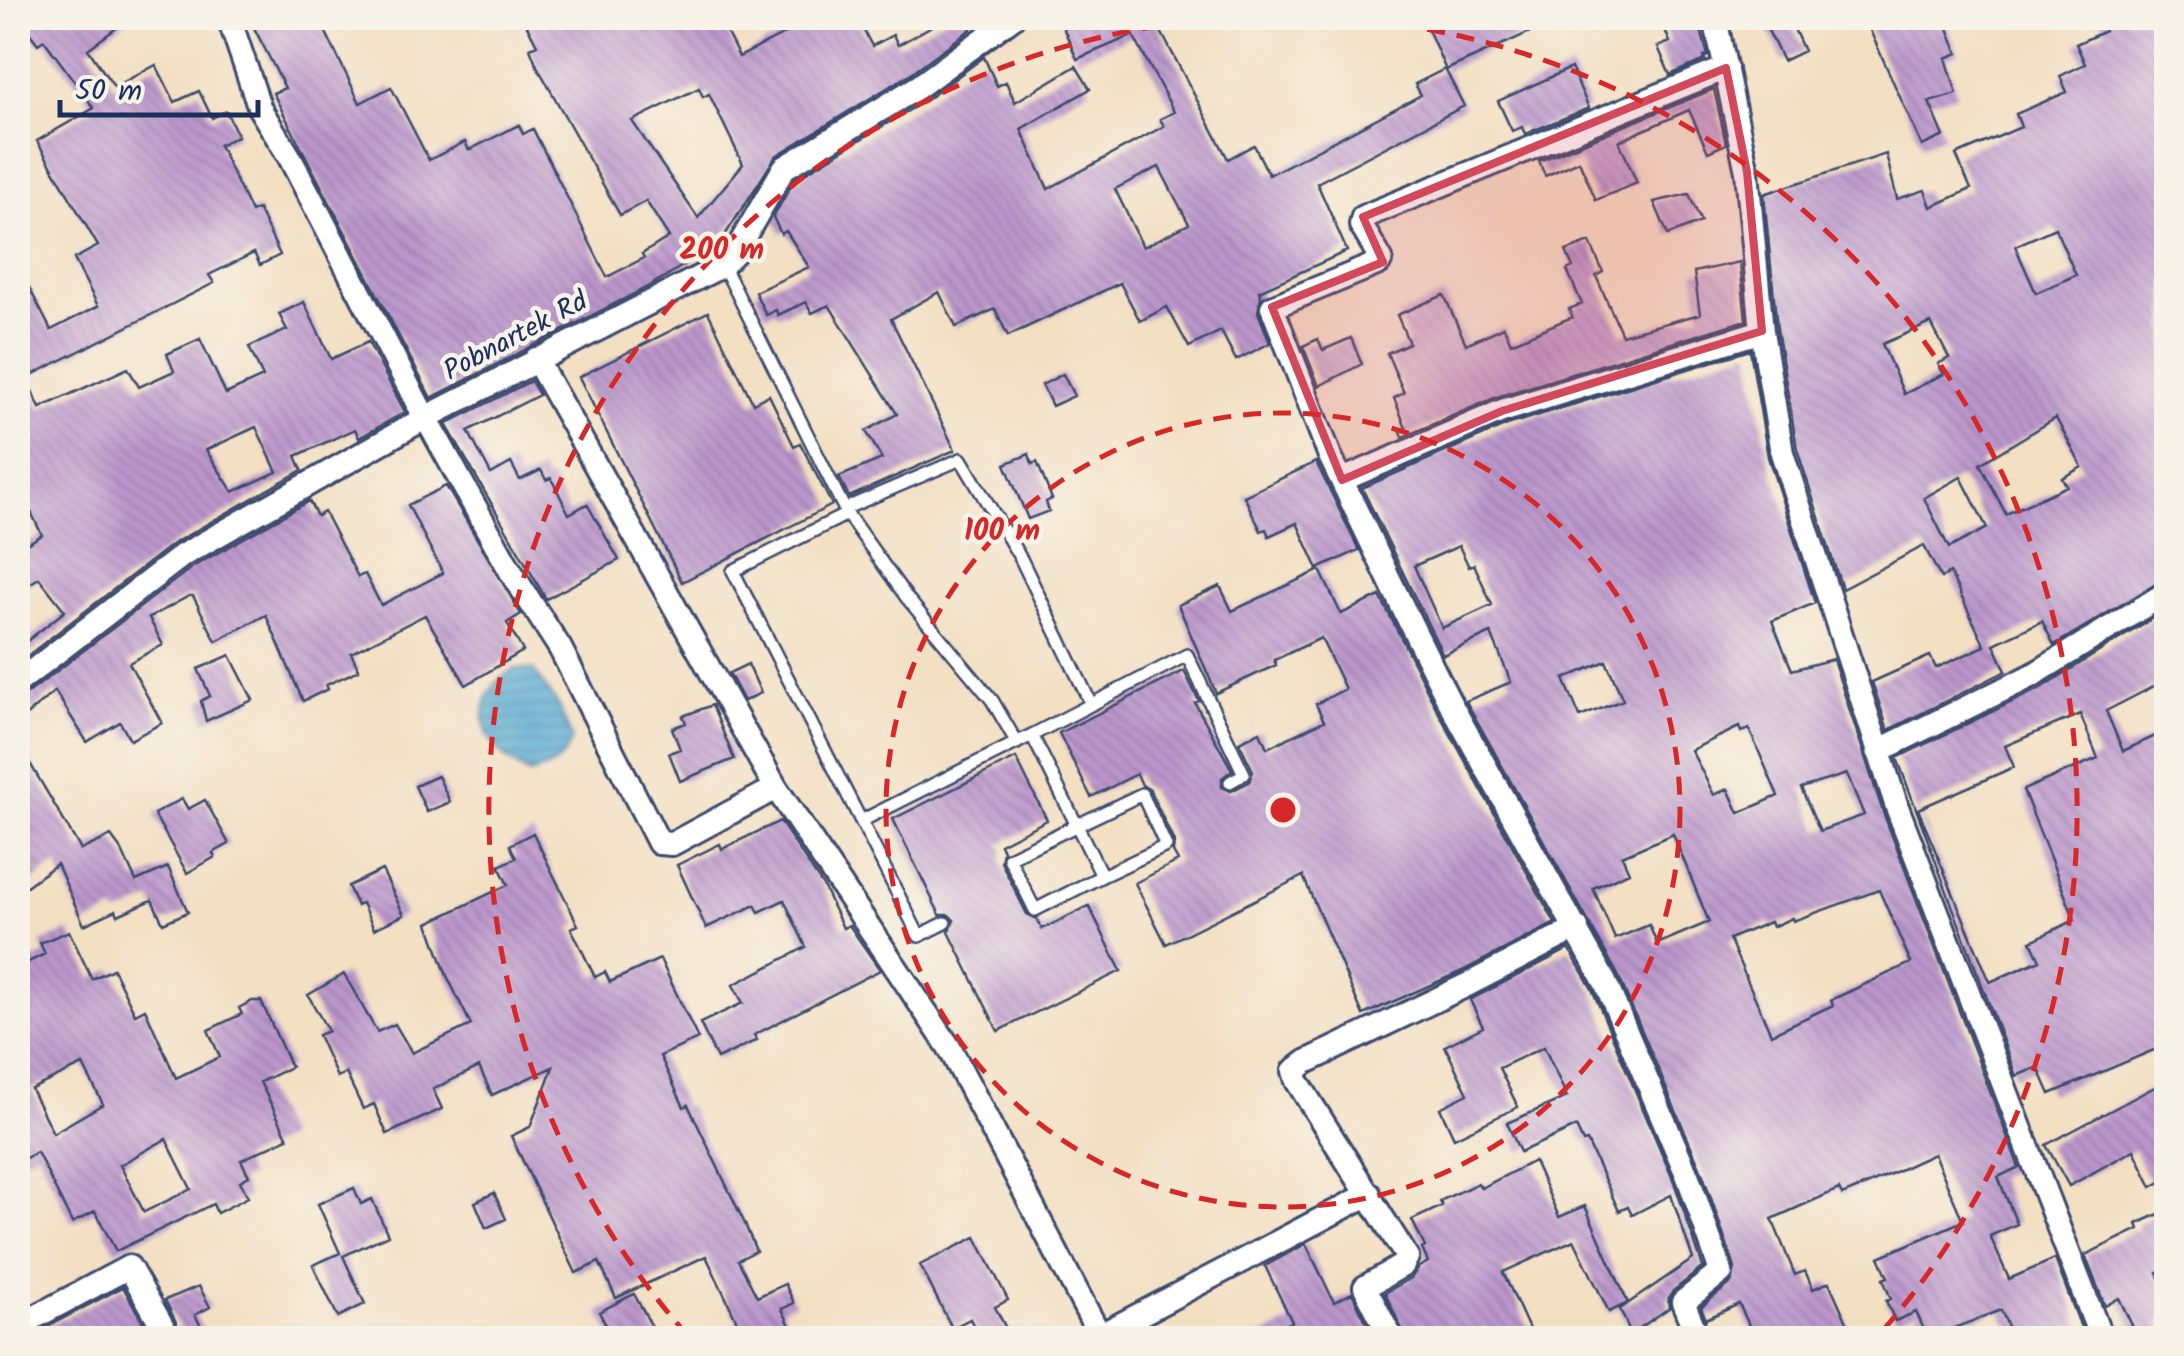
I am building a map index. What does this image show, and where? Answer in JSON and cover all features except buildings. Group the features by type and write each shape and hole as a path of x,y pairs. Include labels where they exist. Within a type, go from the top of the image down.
{"street":[{"path":"228,18 260,108 289,156 425,418 511,572 560,648 658,843 672,844 776,788"},
{"name":"Pobnartek Rd","path":"18,682 183,555 425,418 723,264 736,251 784,168 918,87 1012,18"},
{"path":"1714,18 1747,172 1762,331 1782,453 1896,807 2101,1338"},
{"path":"1698,1338 1683,1302 1721,1272 1688,1176 1640,1059 1606,982 1449,701 1342,480 1272,307 1380,263 1382,259 1362,225 1362,218 1726,68"},
{"path":"1342,480 1502,411 1762,331"},
{"path":"536,359 776,788 949,1047 1099,1338 1368,1194"},
{"path":"1878,751 2033,676 2166,594"},
{"path":"1391,1338 1364,1287 1402,1265 1408,1257 1294,1071 1576,928"},
{"path":"18,1326 129,1267 169,1338"}],"lane":[{"path":"723,264 845,512 908,598 992,700 1018,742"},
{"path":"945,924 919,936 733,571 845,512 962,459 1021,560 1091,704"},
{"path":"861,822 1187,655 1244,774 1230,782"},
{"path":"1032,735 1102,876"},
{"path":"1142,794 1166,846 1102,876 1035,910 1010,858 1142,794"}],"highlighted area":[{"path":"1726,68 1747,172 1762,331 1502,411 1342,480 1272,307 1383,262 1363,217"}],"water":[{"path":"515,669 533,670 557,703 572,739 556,762 529,774 493,744 484,720 487,697"}]}
